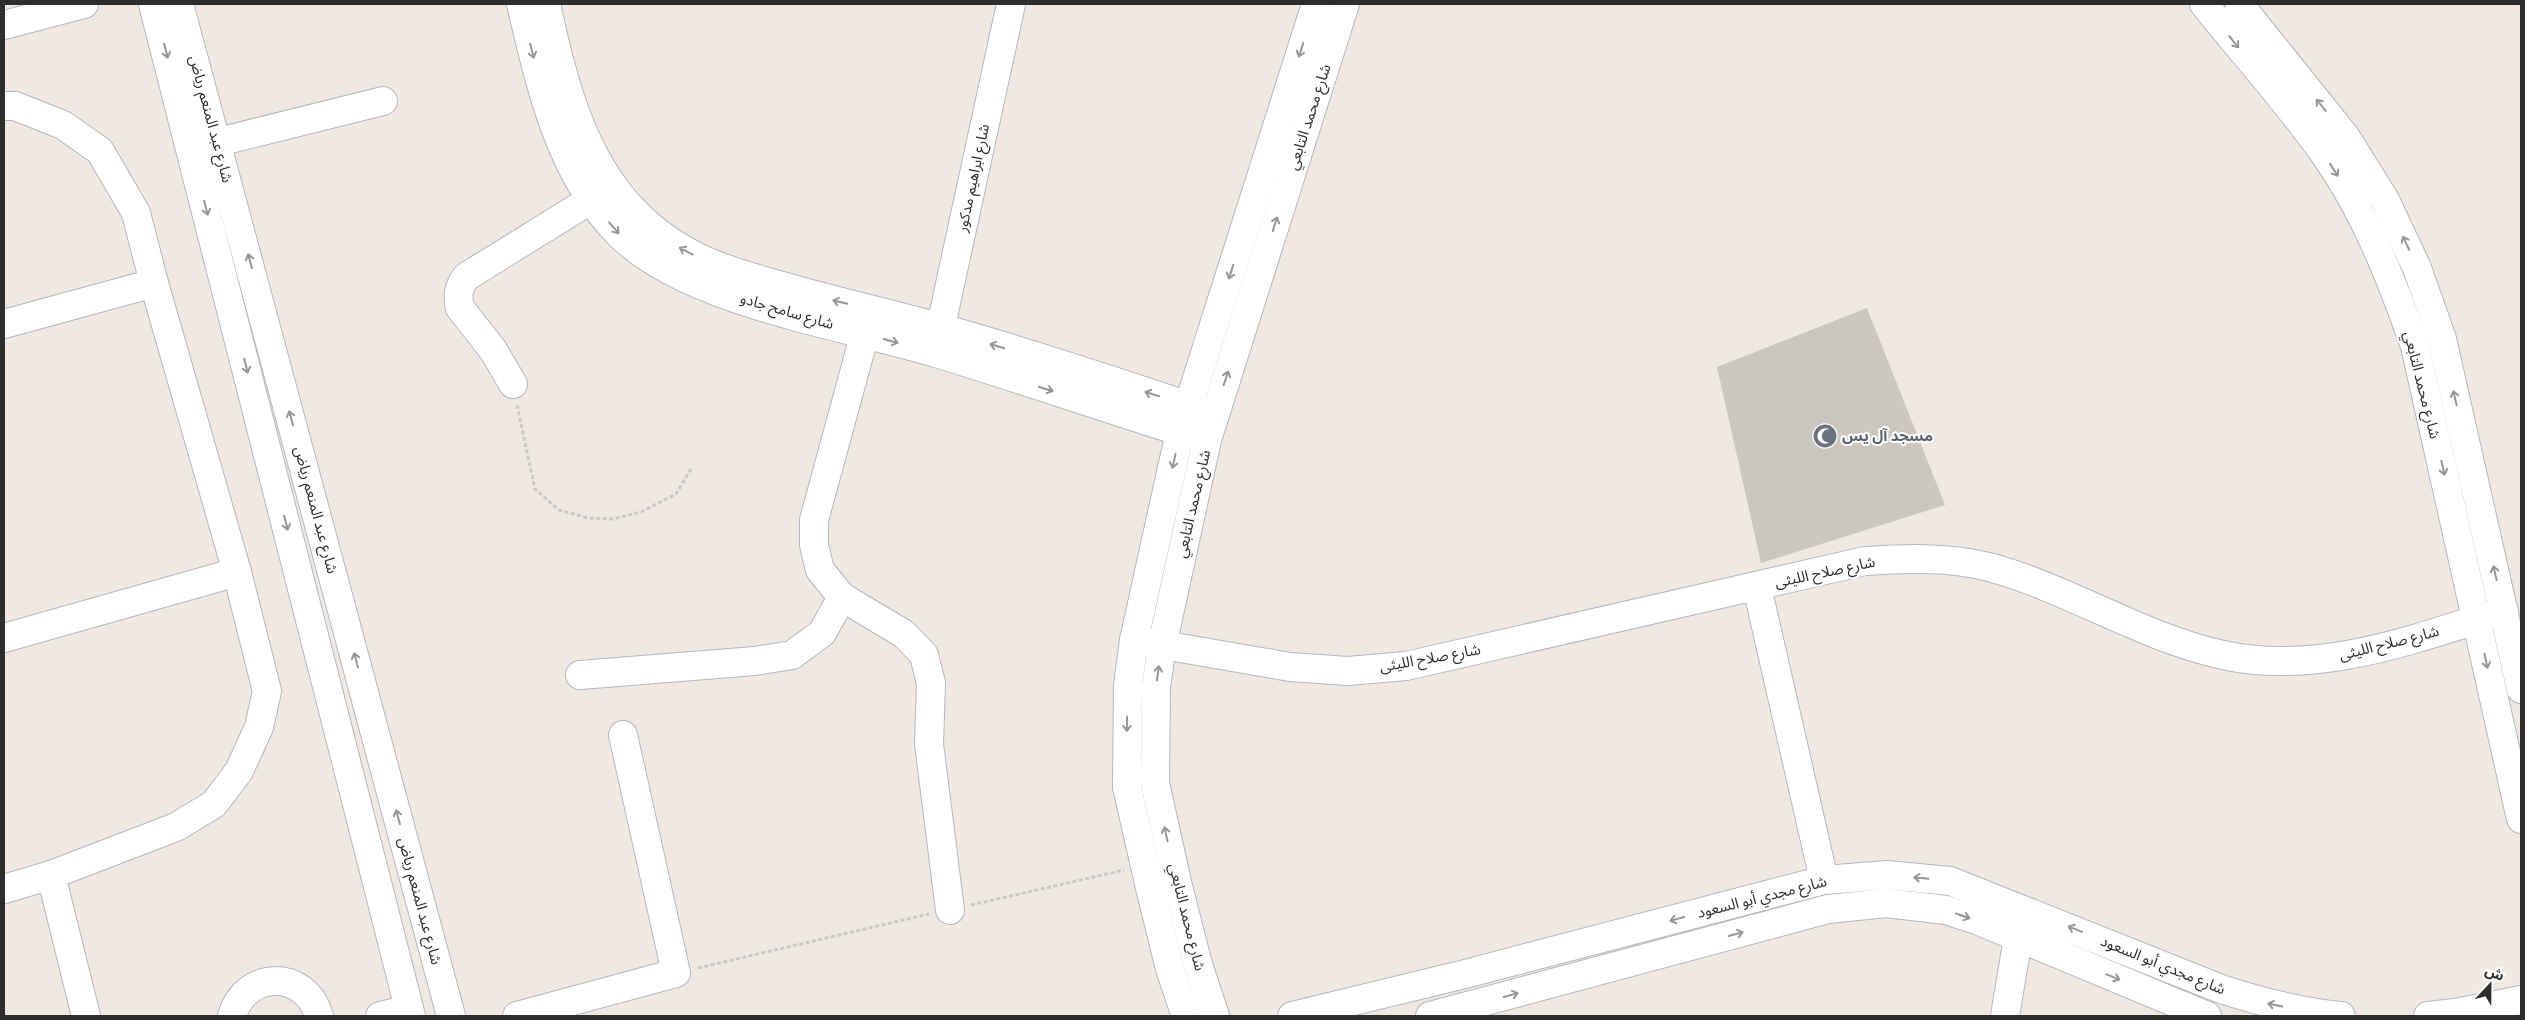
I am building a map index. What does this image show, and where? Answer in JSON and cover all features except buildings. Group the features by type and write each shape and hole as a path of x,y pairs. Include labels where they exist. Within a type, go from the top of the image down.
{"street":[{"path":"4,25 84,4"},
{"name":"شارع عبد المنعم رياض","path":"154,4 410,1013"},
{"name":"شارع عبد المنعم رياض","path":"179,4 218,142 451,1016"},
{"name":"شارع سامح جادو","path":"521,4 544,97 563,148 590,200 620,235 662,266 709,288 761,305 865,333 938,340 1188,406 1211,428"},
{"name":"شارع سامح جادو","path":"546,4 566,85 586,137 608,178 636,213 675,245 719,268 938,340 1180,432 1211,428"},
{"name":"شارع ابراهيم مدكور","path":"938,340 1011,4"},
{"name":"شارع محمد التابعي","path":"1186,1016 1170,969 1144,865 1127,786 1128,684 1134,640 1180,432 1316,4"},
{"name":"شارع محمد التابعي","path":"1215,1016 1197,962 1179,891 1156,784 1156,687 1162,646 1211,428 1345,4"},
{"name":"شارع محمد التابعي","path":"2204,4 2323,152 2360,213 2391,278 2415,346 2521,819"},
{"name":"شارع محمد التابعي","path":"2239,4 2346,136 2385,200 2417,268 2442,339 2521,689"},
{"path":"218,142 383,101"},
{"path":"4,106 15,106 62,125 100,151 136,213 154,283 237,572 267,690 259,727 239,770 214,804 176,827 51,875 4,889"},
{"path":"513,384 493,350 460,308 458,292 461,284 466,278 590,200"},
{"path":"4,324 154,283"},
{"path":"865,333 814,520 814,545 820,570 842,597 904,634 924,655 931,683 929,744 950,910"},
{"name":"شارع صلاح الليثى","path":"1134,640 1290,668 1348,671 1406,666 1865,562 1906,558 1947,560 1988,567 2027,579 2180,643 2224,655 2269,661 2315,660 2360,653 2504,611"},
{"path":"5,630 237,572"},
{"path":"1757,587 1824,880"},
{"path":"580,675 755,661 792,655 822,633 842,597"},
{"path":"517,1016 676,973 623,735"},
{"path":"51,875 86,1016"},
{"name":"شارع مجدي أبو السعود","path":"1292,1016 1465,974 1824,880 1887,875 1950,881 2221,988 2264,1003 2307,1012 2341,1016"},
{"name":"شارع مجدي أبو السعود","path":"1430,1016 1475,1011 1828,909 1886,903 1946,910 2208,1016"},
{"path":"2005,1016 2018,938"},
{"path":"1465,974 1475,1011"},
{"path":"232,1016 235,1006 243,994 255,986 268,981 283,981 296,986 308,994 316,1006 319,1016"},
{"path":"2428,1016 2455,1014 2521,1000"},
{"path":"380,1016 410,1013"}],"path":[{"path":"513,384 536,488 559,510 588,518 612,519 641,512 676,494 692,467"},
{"path":"676,973 1144,865"}],"place":[{"name":"مسجد آل يس","path":"1825,436"}]}
